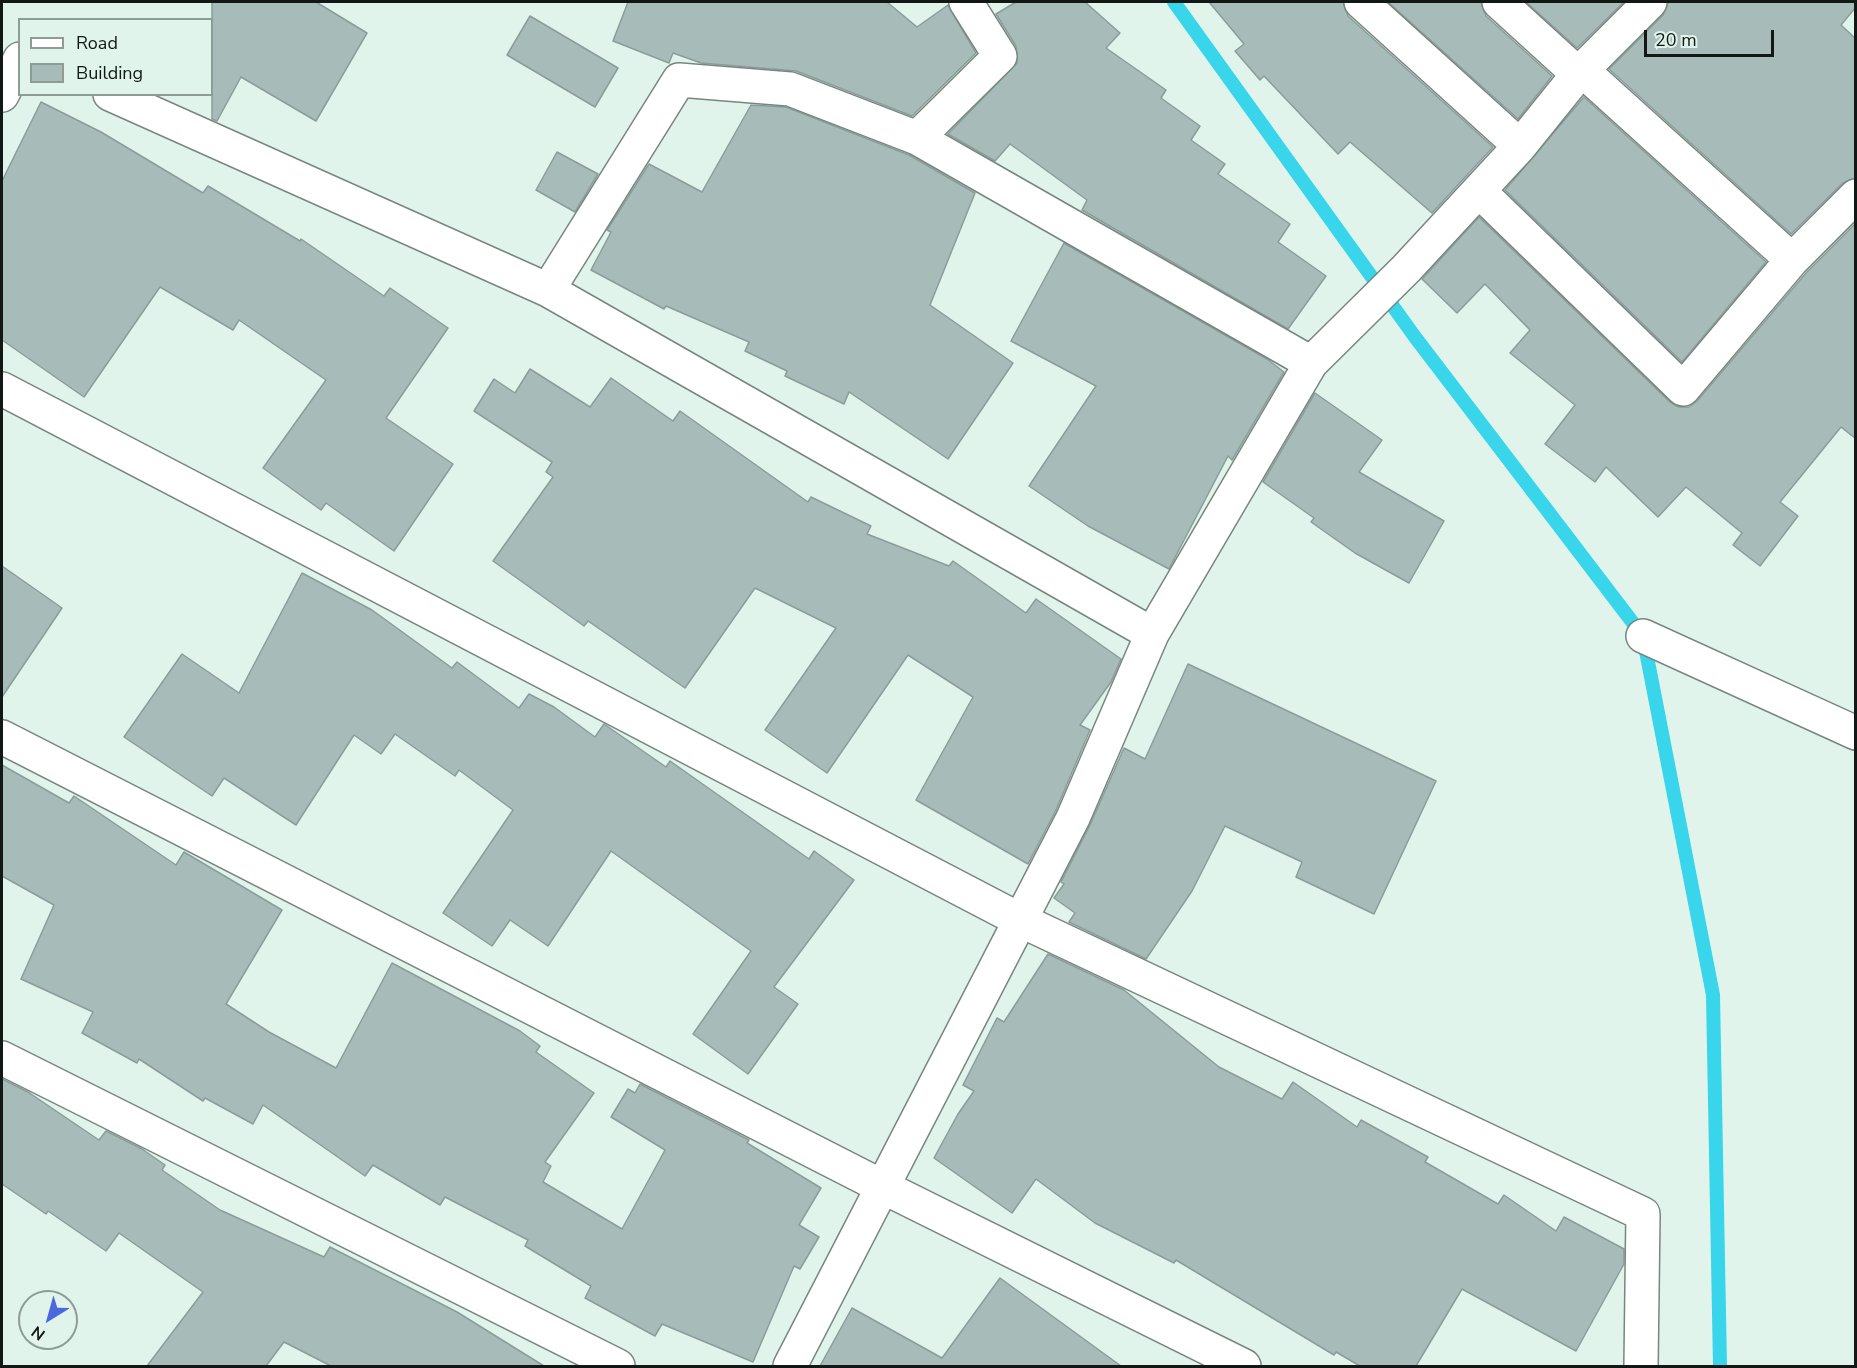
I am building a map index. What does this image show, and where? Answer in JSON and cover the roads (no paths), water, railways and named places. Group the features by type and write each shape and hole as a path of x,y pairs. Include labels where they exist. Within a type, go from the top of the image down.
{"street":[{"path":"917,138 1000,56 966,2"},
{"path":"1361,2 1520,146"},
{"path":"1499,2 1792,261"},
{"path":"790,1366 1073,818 1152,634 1311,363 1347,330 1406,269 1520,146 1581,73 1650,2"},
{"path":"2,45 18,53"},
{"path":"2,95 18,63"},
{"path":"548,290 679,81 790,89 917,138 1311,363"},
{"path":"114,96 548,290 1152,634"},
{"path":"1479,191 1683,389 1792,261 1856,196"},
{"path":"2,389 1020,920 1642,1214 1641,1366"},
{"path":"1643,636 1856,733"},
{"path":"2,737 883,1186 1244,1366"},
{"path":"2,1058 618,1366"}],"waterway":[{"path":"1174,2 1415,337 1643,636 1713,995 1720,1366"}]}
